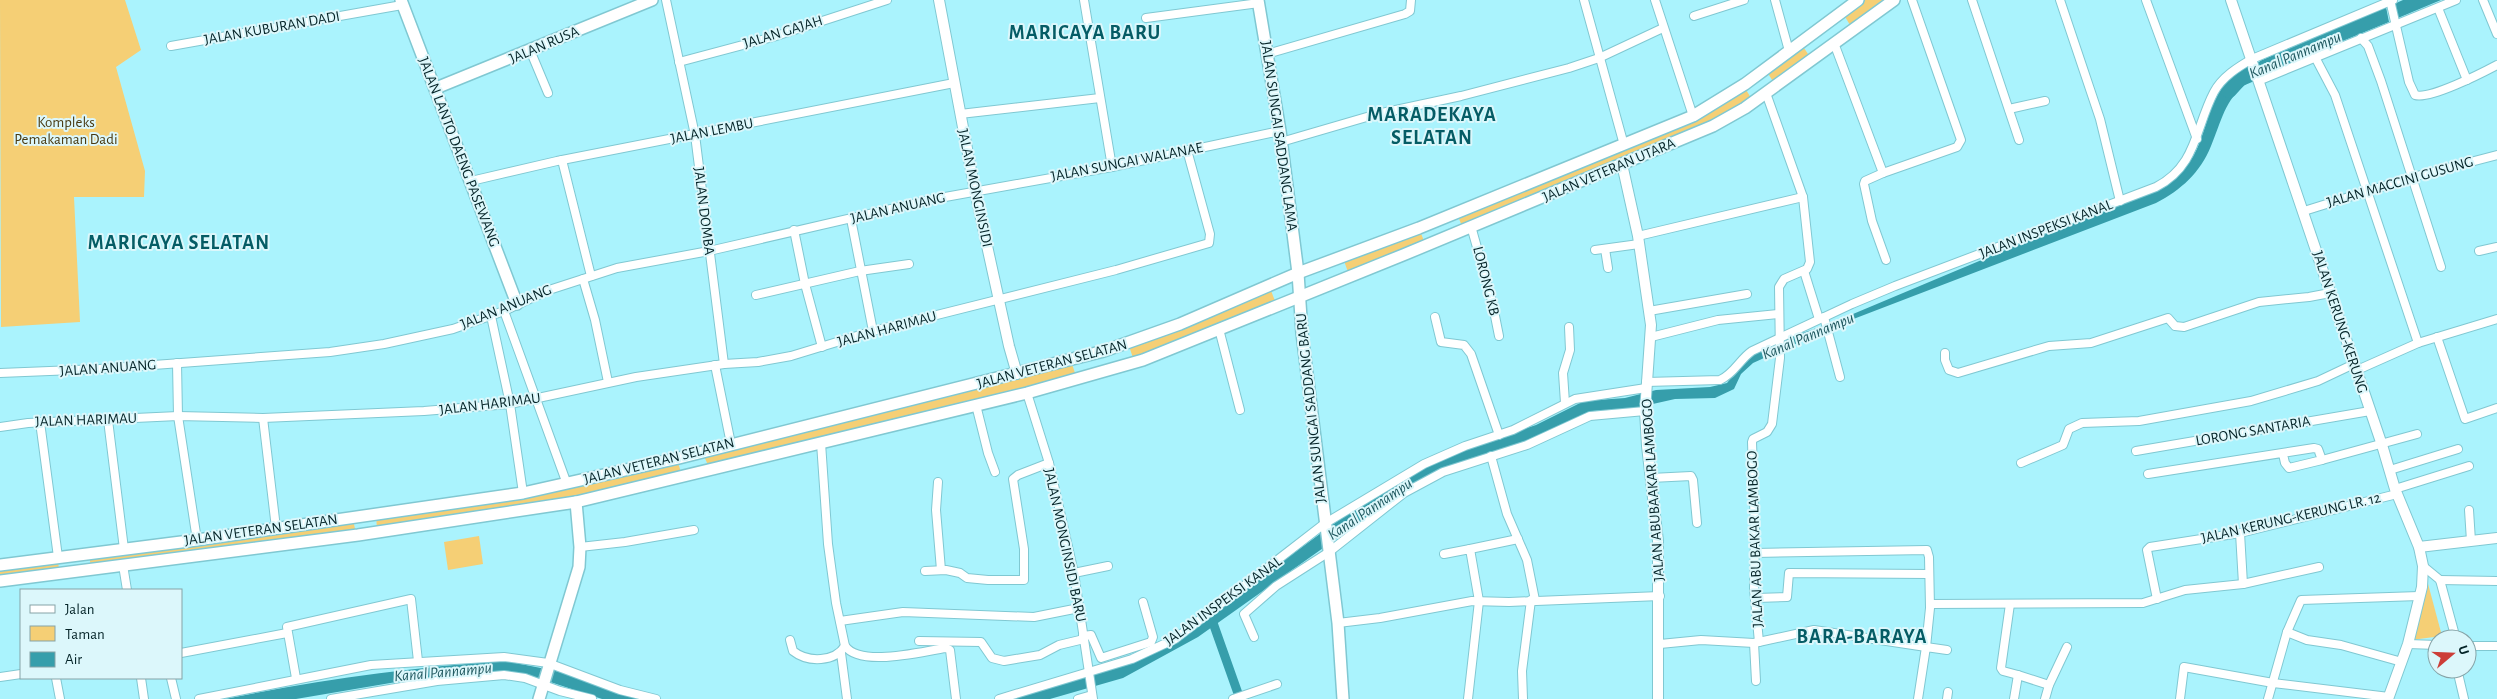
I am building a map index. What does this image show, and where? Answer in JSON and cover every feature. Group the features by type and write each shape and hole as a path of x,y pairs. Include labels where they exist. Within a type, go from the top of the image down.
{"main road":[{"name":"JALAN RUSA","path":"436,88 652,0"},
{"name":"JALAN VETERAN UTARA","path":"1298,273 1429,224 1692,116 1732,93 1858,0"},
{"name":"JALAN VETERAN UTARA","path":"1299,296 1454,234 1734,116 1894,0"},
{"name":"JALAN SUNGAI SADDANG LAMA","path":"1259,1 1280,137 1298,273 1299,296"},
{"name":"JALAN LANTO DAENG PASEWANG","path":"402,3 517,304"},
{"path":"1447,216 1454,234"},
{"path":"1429,224 1437,241"},
{"name":"JALAN VETERAN SELATAN","path":"0,565 197,540 523,493 567,484 1104,351 1180,324 1298,273"},
{"name":"JALAN VETERAN SELATAN","path":"0,581 368,534 576,502 1028,393 1109,371 1143,360 1299,296"},
{"name":"JALAN SUNGAI SADDANG BARU","path":"1299,296 1324,526 1329,550 1338,623 1343,699"},
{"path":"1104,351 1109,371"},
{"path":"701,472 702,452"},
{"path":"690,455 701,472"},
{"path":"539,699 548,665 576,581 580,547 576,502"},
{"path":"364,515 368,534"},
{"path":"84,554 86,570"},
{"path":"63,557 71,572"}],"street":[{"name":"JALAN DOMBA","path":"666,0 695,135 724,364"},
{"name":"JALAN GAJAH","path":"678,62 773,37 887,0"},
{"name":"JALAN MONGINSIDI","path":"939,0 975,191 1000,300 1008,346 1017,374"},
{"path":"1084,0 1112,167"},
{"path":"1267,54 1410,11 1412,0"},
{"path":"1584,0 1624,145"},
{"path":"1655,0 1692,116"},
{"path":"1694,16 1744,0"},
{"path":"1774,0 1789,51"},
{"path":"1886,260 1872,221 1864,184 1865,181 1957,147 1961,143 1912,0"},
{"path":"1972,0 2019,140"},
{"path":"2060,0 2100,119 2120,201"},
{"path":"2146,0 2197,139"},
{"name":"JALAN KERUNG-KERUNG","path":"2232,0 2304,211 2396,492 2419,547 2423,566 2419,596 2408,644 2388,698"},
{"path":"2391,0 2409,82 2415,95 2424,96 2467,80 2497,65"},
{"name":"JALAN INSPEKSI KANAL","path":"999,699 1132,659 1175,639 1324,526 1424,464 1536,420 1566,403 1585,396 1646,387 1720,380 1728,376 1746,355 1896,286 2156,187 2172,178 2179,171 2197,139 2214,91 2233,71 2255,71 2391,0"},
{"path":"2255,71 2315,57 2361,38 2394,17 2438,8 2456,0"},
{"path":"2483,0 2497,34"},
{"path":"1146,18 1259,1"},
{"name":"JALAN KUBURAN DADI","path":"171,46 402,3"},
{"path":"2438,8 2467,80"},
{"name":"JALAN SUNGAI WALANAE","path":"975,191 1112,167 1187,150 1280,137 1487,90 1599,58 1663,28"},
{"path":"2361,38 2368,46 2442,267"},
{"path":"1834,43 1883,173"},
{"path":"530,50 548,93"},
{"path":"2315,57 2335,95 2418,344"},
{"name":"JALAN LEMBU","path":"471,181 562,160 954,83"},
{"path":"1766,93 1803,197 1810,262 1804,271 1780,283 1779,339"},
{"path":"960,114 1100,98"},
{"path":"2009,109 2045,101"},
{"name":"JALAN HARIMAU","path":"0,427 40,422 178,416 263,418 424,411 510,404 535,400 608,382 724,364 758,362 1116,270 1209,243 1210,234 1187,150"},
{"name":"JALAN MACCINI GUSUNG","path":"2304,211 2412,177 2497,155"},
{"path":"562,160 591,276"},
{"name":"JALAN ABUBAAKAR LAMBOGO","path":"1622,164 1639,240 1651,337 1645,409 1658,541 1660,596 1658,699"},
{"name":"JALAN ANUANG","path":"0,373 99,370 330,352 384,344 453,329 504,311 549,290 617,268 709,251 794,230 975,191"},
{"path":"1595,250 1803,197"},
{"path":"851,218 873,331"},
{"name":"LORONG KB","path":"1471,226 1492,300 1499,336"},
{"path":"794,230 805,284 822,347"},
{"path":"2479,251 2497,247"},
{"path":"1604,249 1608,268"},
{"path":"756,295 860,271 909,264"},
{"path":"1804,271 1830,334 1840,377"},
{"path":"583,279 595,320 608,382"},
{"path":"1945,353 1948,367 1951,371 1958,373 2049,346 2091,343 2168,318 2175,326 2184,327 2259,302 2330,293"},
{"path":"1649,311 1748,294"},
{"path":"504,311 567,484"},
{"path":"1651,337 1718,320 1778,314"},
{"path":"491,316 510,404 523,493"},
{"path":"1435,317 1441,342 1464,345 1471,354 1500,435"},
{"path":"2021,463 2060,447 2065,442 2069,429 2079,424 2101,421 2139,422 2252,401 2318,381 2437,337 2497,319"},
{"path":"1566,403 1563,372 1570,350 1568,328"},
{"path":"1219,329 1240,410"},
{"path":"2437,337 2465,419 2497,408"},
{"name":"JALAN ABU BAKAR LAMBOGO","path":"1756,681 1752,439 1769,430 1772,424 1780,358 1779,339"},
{"path":"177,363 178,416 197,540"},
{"path":"716,366 731,444"},
{"name":"JALAN MONGINSIDI BARU","path":"1028,393 1048,463 1074,573 1093,696"},
{"path":"976,405 995,472"},
{"path":"1254,638 1244,616 1246,612 1296,571 1329,550 1404,493 1443,472 1540,440 1590,416 1645,409"},
{"name":"LORONG SANTARIA","path":"2136,451 2370,411"},
{"path":"263,418 276,528"},
{"path":"108,420 124,549"},
{"path":"40,422 63,557"},
{"path":"2283,454 2285,463 2289,468 2382,445 2417,434"},
{"path":"821,443 828,544 840,621 847,699"},
{"path":"2148,474 2316,448 2322,460"},
{"path":"2390,470 2458,449"},
{"path":"1491,456 1505,509 1529,566 1533,600 1522,671 1523,699"},
{"path":"925,571 955,571 967,578 1007,582 1024,580 1024,549 1013,479 1048,463"},
{"name":"JALAN KERUNG-KERUNG LR. 12","path":"2157,599 2147,548 2240,533 2396,492 2469,466"},
{"path":"1652,478 1691,476 1697,524"},
{"path":"938,482 936,510 941,570"},
{"path":"2469,510 2471,541"},
{"path":"580,547 625,542 694,530"},
{"path":"2240,533 2243,584"},
{"path":"2419,547 2497,538"},
{"path":"1444,554 1518,539"},
{"path":"1468,699 1479,601 1470,549"},
{"path":"1755,553 1924,549 1929,553 1930,604 1918,699"},
{"path":"123,565 127,589"},
{"path":"1074,573 1108,566"},
{"path":"2423,566 2440,580 2453,629"},
{"path":"1930,604 2136,603 2157,599 2185,590 2243,584 2319,567"},
{"path":"1756,598 1786,597 1789,573 1929,574"},
{"path":"2440,580 2497,581"},
{"path":"1338,623 1479,601 1660,596"},
{"path":"2268,699 2287,632 2301,600 2419,596"},
{"path":"296,678 286,633 287,627 292,624 411,599 418,660"},
{"path":"919,641 981,642 992,658 1004,661 1040,655 1059,645 1075,642 1091,635 1101,658 1151,642 1153,637 1143,602"},
{"path":"2010,604 2001,668 2003,671 2049,685"},
{"path":"840,621 903,612 1044,616 1079,608"},
{"path":"1660,644 1701,640 1756,642 1814,630 1947,650"},
{"path":"2287,632 2307,640 2340,645 2402,662"},
{"path":"182,653 286,633"},
{"path":"790,640 793,652 803,657 830,658 843,649"},
{"path":"2408,644 2427,645"},
{"path":"2477,646 2497,646"},
{"path":"2045,699 2049,685 2067,647"},
{"path":"843,649 858,654 891,657 946,648 950,650 956,699"},
{"path":"199,699 296,678 371,665 418,660 510,657 548,665 605,685 656,699"},
{"path":"2180,699 2183,667 2273,683 2388,698"},
{"path":"0,677 20,674"},
{"path":"331,699 398,686 479,676 517,676 577,697 592,699"},
{"path":"2014,699 2018,676"},
{"path":"56,679 60,699"},
{"path":"141,679 144,699"},
{"path":"171,679 176,699"},
{"path":"2459,679 2464,699"},
{"path":"1233,699 1277,684"},
{"path":"1078,699 1093,696"}],"green space":[{"name":"Kompleks Pemakaman Dadi","path":"0,0 125,0 141,50 116,67 145,171 144,197 74,197 80,322 1,327"},
{"path":"1863,0 1884,0 1850,25 1844,15"},
{"path":"1802,45 1810,57 1774,83 1767,72"},
{"path":"1745,88 1751,98 1708,122 1462,226 1457,214"},
{"path":"1420,231 1424,241 1348,272 1343,258"},
{"path":"1270,288 1275,301 1133,358 1129,346"},
{"path":"1071,361 1076,376 708,465 703,454"},
{"path":"677,460 682,475 577,501 377,529 376,515"},
{"path":"353,519 356,534 91,569 89,553"},
{"path":"479,536 483,564 448,570 444,542"},
{"path":"58,557 59,573 0,581 0,565"},
{"path":"2427,580 2440,629 2427,629 2427,638 2411,640"}],"water":[{"path":"2403,0 2441,0 2398,18 2394,4"},
{"path":"2386,7 2389,22 2265,73 2260,61"},
{"path":"2242,69 2247,83 2228,104 2207,156 2189,180 2156,203 1830,328 1753,363 1741,374 1734,389 1715,398 1675,399 1635,408 1593,411 1528,440 1447,467 1409,487 1198,637 1123,678 1050,699 1009,699 1164,647 1335,523 1395,482 1436,461 1467,448 1536,425 1584,401 1625,398 1656,390 1710,387 1727,383 1749,356 1785,339 1834,322 2172,180 2183,171 2197,149 2209,115 2222,88"},
{"path":"506,661 556,671 645,699 602,699 535,677 504,671 420,678 296,699 225,699 365,675"}],"waterway":[{"name":"Kanal Pannampu","path":"2229,90 2239,79 2283,60"},
{"path":"1212,620 1240,699"}],"district":[{"name":"MARICAYA BARU","path":"1085,33"},
{"name":"MARADEKAYA SELATAN","path":"1432,126"},
{"name":"MARICAYA SELATAN","path":"179,243"},
{"name":"BARA-BARAYA","path":"1862,637"}]}
